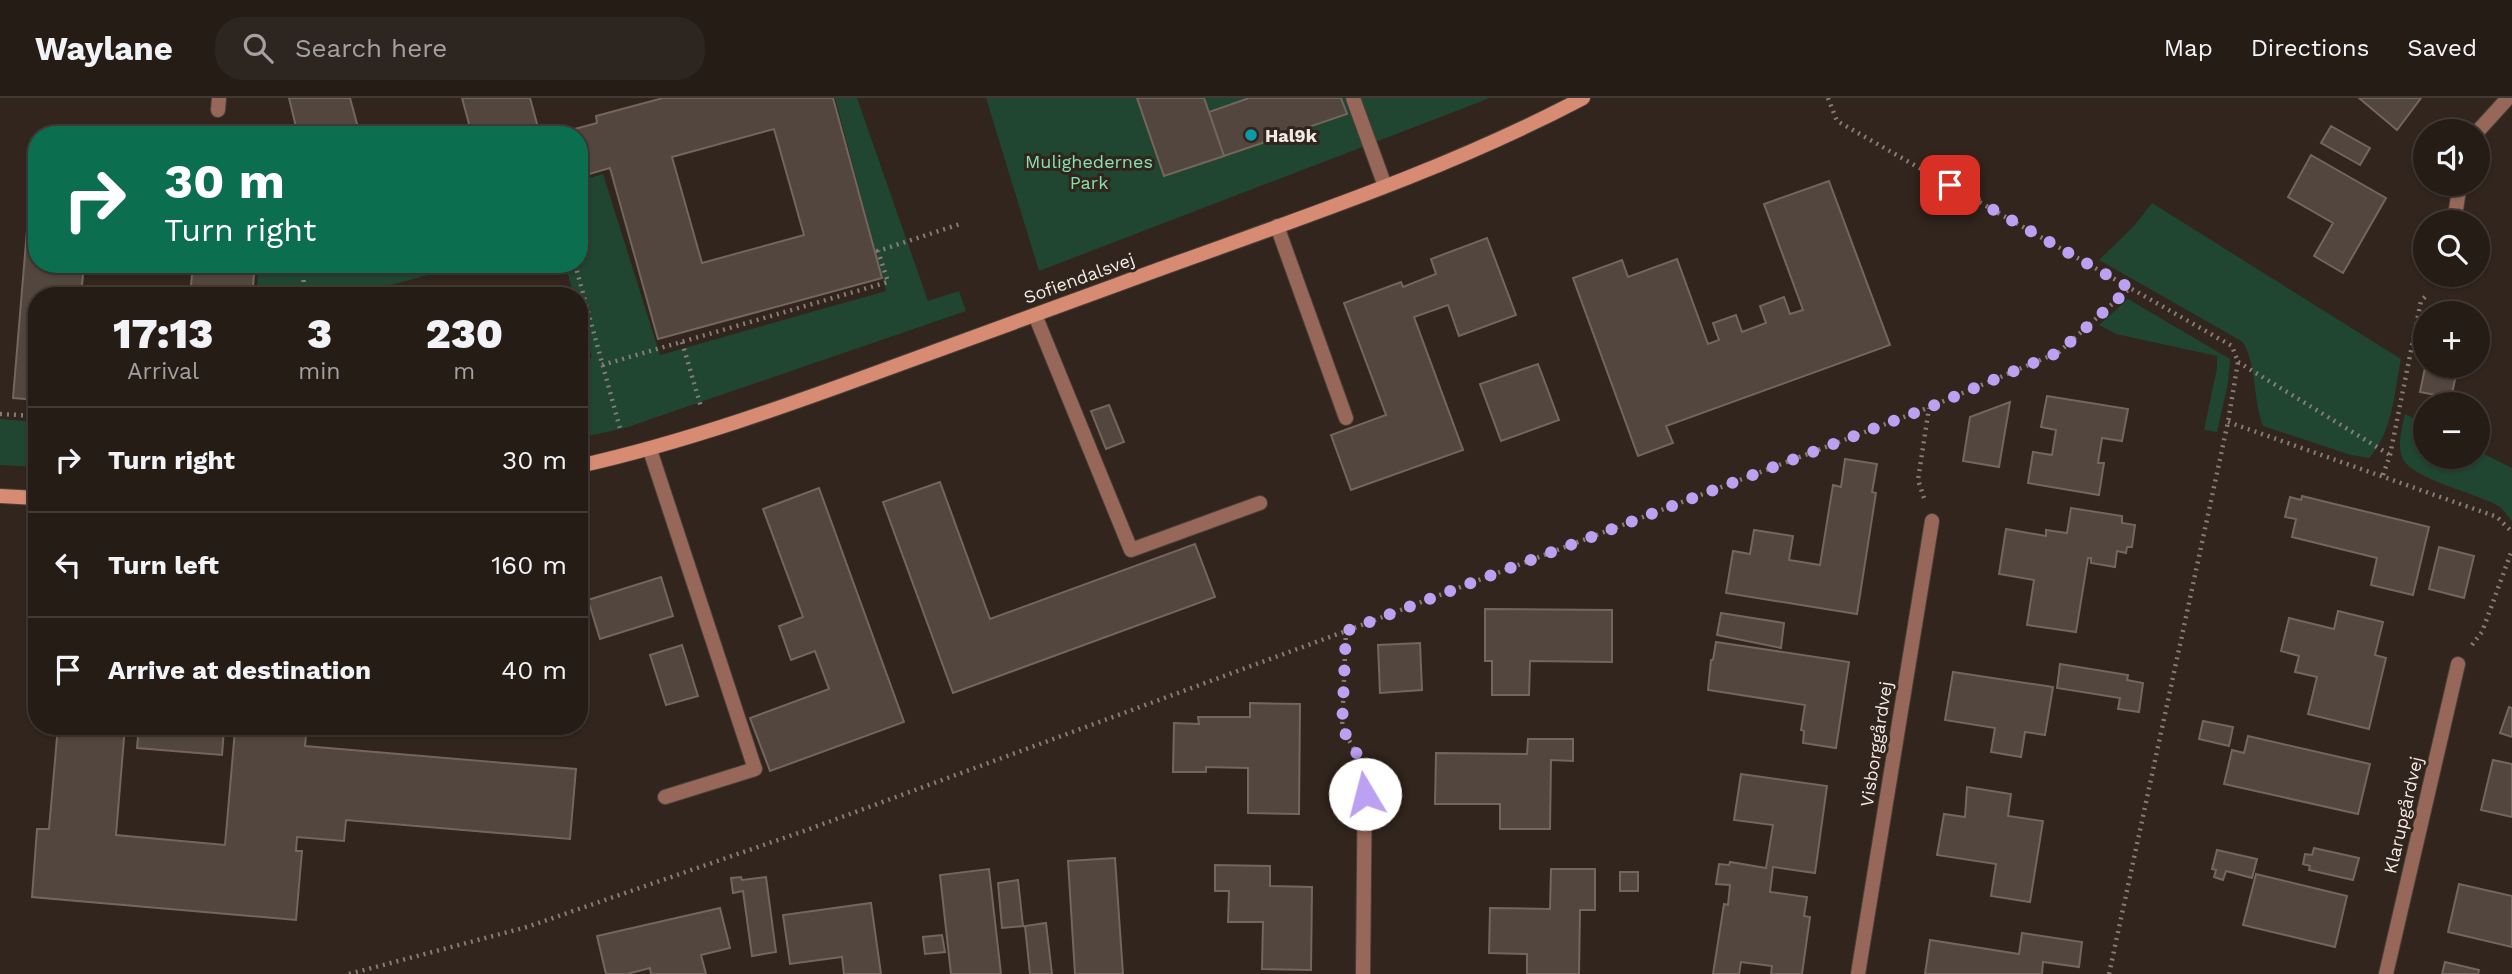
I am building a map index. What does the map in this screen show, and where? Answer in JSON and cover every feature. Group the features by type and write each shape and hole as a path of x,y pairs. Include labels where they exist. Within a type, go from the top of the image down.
{"street":[{"path":"1353,98 1385,186"},
{"name":"Sofiendalsvej","path":"588,464 650,450 765,414 1277,226 1385,186 1516,132 1583,98"},
{"path":"2489,119 2508,98"},
{"path":"1277,226 1346,418"},
{"path":"1035,315 1131,550 1260,503"},
{"path":"650,450 755,769 665,797"},
{"path":"0,496 28,498"},
{"name":"Visborggårdvej","path":"1858,974 1932,521"},
{"name":"Klarupgårdvej","path":"2386,974 2458,664"},
{"path":"1363,974 1365,768"}],"path":[{"path":"1828,98 1837,121 2232,346 2238,362 2228,422 2109,974"},
{"path":"602,365 888,282 878,251 961,224"},
{"path":"2383,475 2390,455 2421,301 2434,287"},
{"path":"349,974 527,927 765,845 1346,631 1930,407 2059,352 2130,288"},
{"path":"588,313 628,455"},
{"path":"682,342 708,432"},
{"path":"2238,362 2390,455"},
{"path":"1930,407 1918,480 1932,521"},
{"path":"0,414 28,416"},
{"path":"2228,422 2497,517 2512,532"},
{"path":"2458,664 2482,632 2512,550"},
{"path":"1346,631 1342,728 1365,768"}],"green space":[{"path":"835,98 857,98 928,301 959,291 966,311 625,428 588,436 588,358 592,357 588,343 588,287 571,287 568,273 588,273 588,178 603,174 660,355 886,291"},
{"name":"Mulighedernes Park","path":"986,98 1490,98 1039,271"},
{"path":"2152,203 2401,359 2388,424 2377,448 2369,458 2351,455 2263,426 2251,363 2243,342 2099,260 2135,225"},
{"path":"258,273 436,273 383,287 257,287"},
{"path":"2128,299 2230,359 2228,383 2217,432 2204,430 2217,356 2116,334 2099,325"},
{"path":"2405,414 2413,418 2413,469 2490,469 2490,457 2512,468 2512,521 2497,505 2429,478 2417,472 2407,465 2402,457 2400,436"},
{"path":"0,419 28,421 28,467 0,465"}],"building":[{"path":"289,98 350,98 358,126 296,126"},
{"path":"462,98 530,98 538,126 470,126"},
{"path":"663,98 833,98 882,278 658,339 610,168 588,174 588,126 586,126 597,123 596,116","holes":["774,129 804,235 702,263 672,157"]},
{"path":"1137,98 1204,98 1224,156 1164,176"},
{"name":"Hal9k","path":"1249,98 1341,98 1347,114 1224,156 1209,112"},
{"path":"2359,98 2421,98 2397,130"},
{"path":"2331,126 2370,148 2360,165 2321,143"},
{"path":"2311,155 2386,198 2343,273 2314,256 2333,223 2288,197"},
{"path":"1829,181 1890,345 1666,426 1673,443 1638,456 1573,278 1622,260 1628,277 1677,259 1708,344 1719,340 1713,323 1736,315 1742,332 1766,323 1760,306 1784,297 1790,314 1803,310 1764,204"},
{"path":"28,218 28,273 83,273 82,287 28,287 28,399 13,398"},
{"path":"1487,238 1516,315 1459,336 1448,305 1414,317 1463,450 1351,490 1331,435 1386,415 1344,303 1401,282 1403,287 1436,274 1431,259"},
{"path":"192,273 254,273 253,287 191,287"},
{"path":"1538,364 1559,420 1501,441 1480,384"},
{"path":"2423,378 2455,378 2452,392 2420,392"},
{"path":"2047,396 2128,409 2122,441 2102,438 2098,463 2104,463 2099,495 2028,483 2033,452 2052,455 2056,430 2041,427"},
{"path":"2010,402 1999,467 1963,461 1970,417"},
{"path":"1109,405 1124,442 1106,449 1091,411"},
{"path":"1845,459 1877,464 1872,492 1876,493 1857,614 1726,593 1733,551 1750,554 1754,530 1793,536 1789,560 1820,565 1833,485 1841,487"},
{"path":"940,482 990,619 1195,544 1215,597 953,693 883,502"},
{"path":"819,488 904,722 770,771 750,718 829,689 815,651 791,660 779,626 803,617 763,509"},
{"path":"2302,496 2429,527 2413,595 2371,585 2377,558 2292,537 2296,519 2285,517 2290,497 2301,500"},
{"path":"2071,508 2122,516 2122,523 2135,525 2132,547 2127,547 2126,553 2117,551 2115,567 2091,563 2091,558 2088,558 2076,632 2027,625 2034,580 1999,574 2006,529 2046,536 2046,530 2067,533"},
{"path":"2439,547 2474,556 2464,598 2429,589"},
{"path":"661,577 673,616 600,639 588,600"},
{"path":"1485,609 1612,610 1612,662 1530,661 1529,695 1492,695 1492,661 1485,661"},
{"path":"2338,611 2383,622 2375,655 2386,658 2369,729 2308,714 2317,677 2295,672 2299,656 2281,651 2289,618 2334,629"},
{"path":"1721,613 1784,623 1781,648 1717,635"},
{"path":"1716,642 1849,662 1836,748 1803,743 1804,731 1801,730 1805,705 1708,690"},
{"path":"1420,643 1422,690 1380,693 1378,645"},
{"path":"682,645 698,696 666,705 650,655"},
{"path":"2060,664 2128,675 2127,680 2143,683 2139,712 2118,709 2120,698 2057,688"},
{"path":"1953,672 2053,687 2045,735 2025,732 2021,757 1991,752 1995,728 1945,720"},
{"path":"1250,703 1300,704 1299,814 1248,813 1248,768 1206,767 1206,772 1173,772 1174,723 1199,724 1198,717 1250,717"},
{"path":"2509,707 2512,708 2512,737 2500,733"},
{"path":"2203,721 2233,727 2229,746 2199,739"},
{"path":"57,735 124,735 116,835 225,845 235,735 306,736 305,746 576,769 570,839 346,820 344,841 297,837 296,851 302,851 296,920 32,897 37,829 49,829"},
{"path":"138,735 224,735 222,755 137,748"},
{"path":"2248,736 2370,764 2358,814 2224,784 2232,750 2244,753"},
{"path":"1528,739 1573,739 1573,761 1551,760 1550,829 1500,829 1500,804 1435,804 1436,753 1527,754"},
{"path":"2493,760 2512,764 2512,817 2481,810"},
{"path":"1741,774 1827,786 1815,873 1773,867 1770,892 1807,897 1804,916 1810,917 1802,974 1771,974 1772,966 1741,962 1739,974 1713,974 1724,904 1728,905 1730,885 1716,884 1719,864 1729,865 1730,862 1766,868 1773,825 1734,820"},
{"path":"1967,787 2011,794 2008,816 2043,821 2030,902 1991,896 1996,864 1937,855 1944,814 1965,817"},
{"path":"2314,848 2359,858 2353,880 2309,870 2310,866 2303,864 2305,854 2312,855"},
{"path":"2217,850 2257,859 2252,878 2226,871 2223,880 2214,877 2216,870 2212,869"},
{"path":"1115,858 1123,974 1075,974 1068,861"},
{"path":"1215,865 1270,866 1270,886 1312,887 1311,970 1262,969 1263,922 1228,922 1229,891 1215,891"},
{"path":"989,869 1001,974 951,974 940,875"},
{"path":"1551,869 1595,869 1595,910 1580,910 1579,974 1527,974 1527,954 1489,953 1490,908 1550,909"},
{"path":"1620,872 1638,872 1638,891 1620,891"},
{"path":"2256,874 2347,896 2335,947 2243,925"},
{"path":"741,877 742,880 766,877 776,952 752,956 743,891 733,893 731,878"},
{"path":"1018,880 1023,926 1002,928 998,883"},
{"path":"2459,884 2512,896 2512,947 2448,932"},
{"path":"871,903 881,974 844,974 842,957 790,964 783,915"},
{"path":"720,908 730,948 701,955 706,974 651,974 650,968 627,974 606,974 597,936"},
{"path":"1046,923 1052,974 1030,974 1025,926"},
{"path":"2022,933 2082,942 2079,967 2043,962 2042,974 1925,974 1930,940 2019,954"},
{"path":"942,935 945,952 925,954 923,937"},
{"path":"2445,962 2479,970 2478,974 2442,974"}],"place":[{"name":"Hal9k","path":"1251,135"}],"route":[{"path":"1365,794 1365,768 1342,728 1346,631 1930,407 2059,352 2130,288 1950,185"}]}
